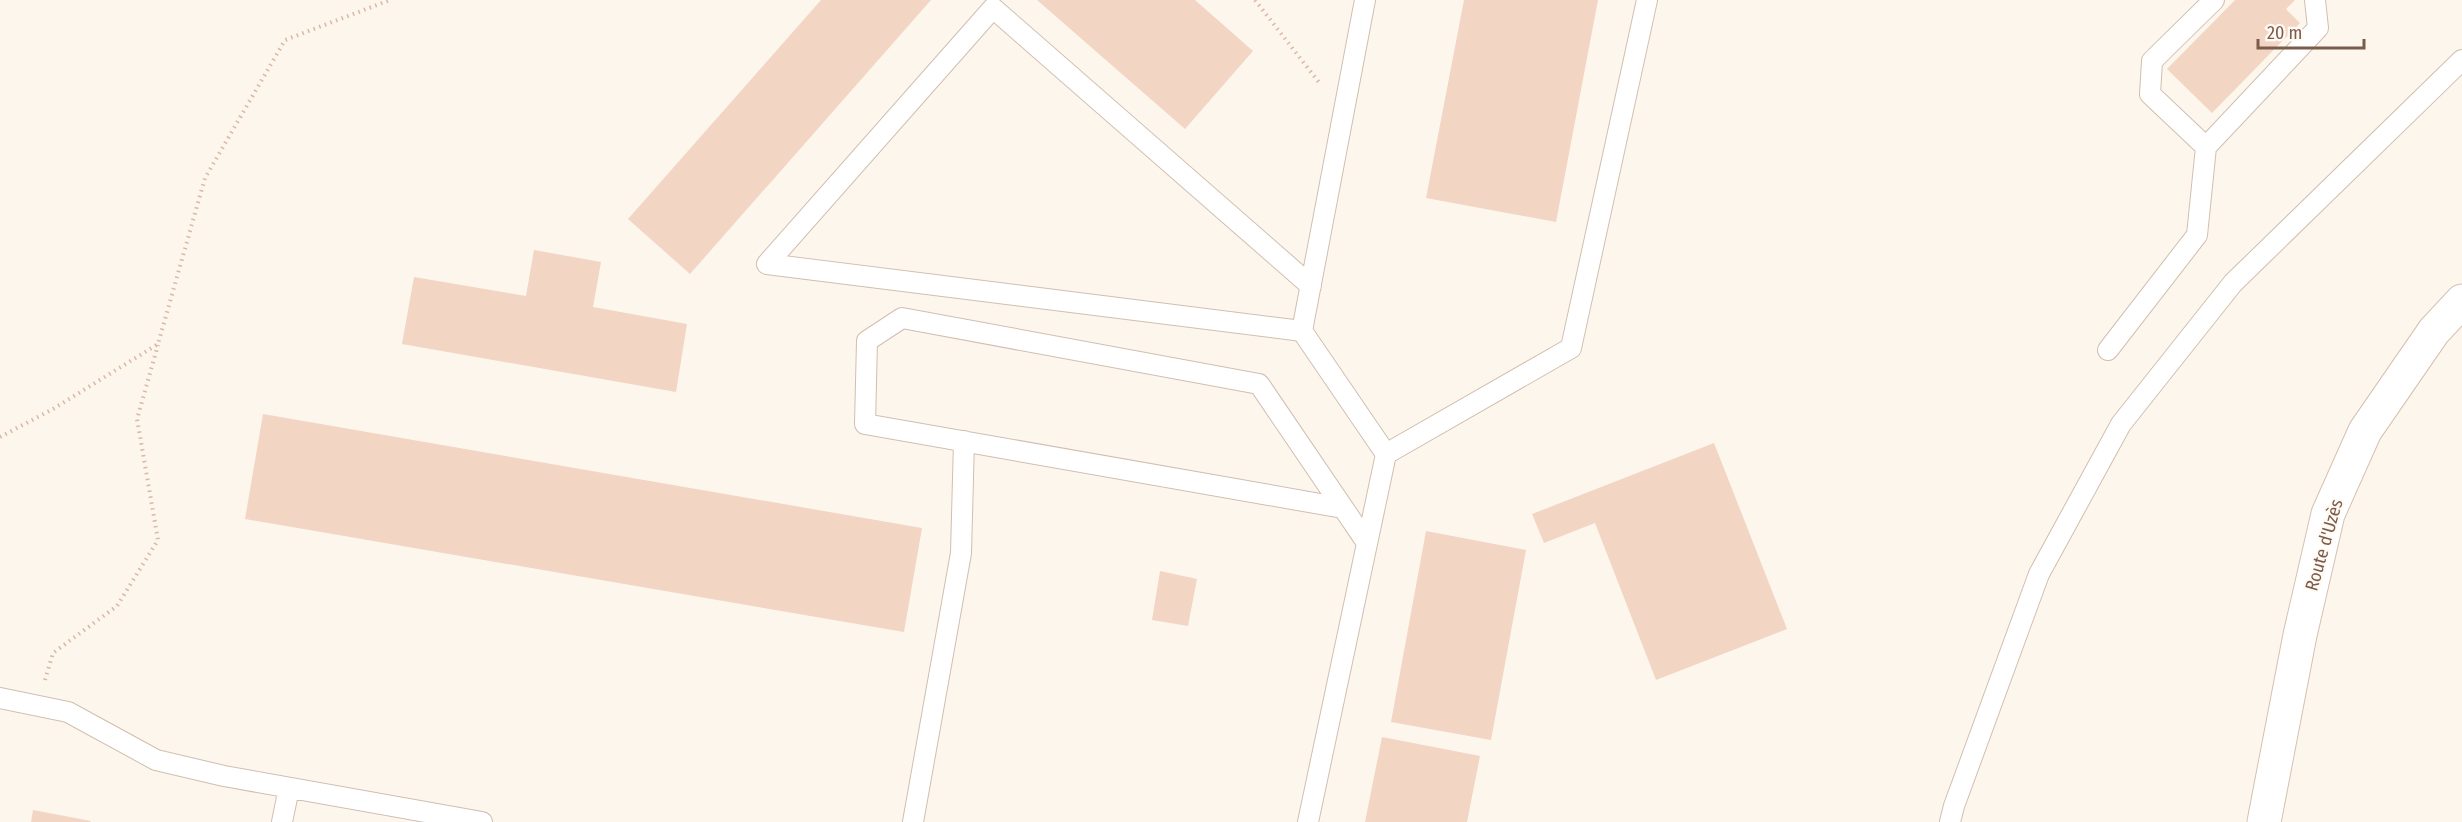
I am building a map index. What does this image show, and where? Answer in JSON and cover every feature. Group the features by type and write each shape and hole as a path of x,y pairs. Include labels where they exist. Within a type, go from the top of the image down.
{"main road":[{"name":"Route d'Uzès","path":"2264,822 2300,635 2328,514 2365,431 2434,331 2462,301"}],"lane":[{"path":"1308,822 1386,454 1302,331 1365,0"},
{"path":"1386,454 1571,348 1647,0"},
{"path":"2206,147 2150,94 2152,61 2214,0"},
{"path":"2108,350 2197,235 2206,147 2318,28 2315,0"},
{"path":"1302,331 767,264 993,8 1311,286"},
{"path":"1950,822 2039,574 2121,424 2233,282 2462,60"},
{"path":"1343,508 865,424 867,341 902,318 1259,384 1367,543"},
{"path":"913,822 961,553 964,441"},
{"path":"0,698 68,712 156,760 289,788 482,822"},
{"path":"282,822 289,788"}],"path":[{"path":"38,706 53,653 117,606 158,540 137,419 205,178 285,40 390,0"},
{"path":"1255,0 1343,114"},
{"path":"0,437 53,409 158,344"}],"building":[{"path":"821,0 931,0 690,274 628,219"},
{"path":"1037,0 1195,0 1253,51 1185,129"},
{"path":"1464,0 1598,0 1556,222 1426,198"},
{"path":"2235,0 2295,0 2286,9 2300,23 2212,113 2167,69"},
{"path":"534,250 601,262 593,307 687,324 676,392 402,344 414,277 526,296"},
{"path":"263,414 922,528 904,632 245,519"},
{"path":"1714,443 1787,629 1656,680 1595,523 1544,543 1532,514"},
{"path":"1426,531 1526,550 1491,740 1391,722"},
{"path":"1160,571 1197,579 1188,626 1152,620"},
{"path":"1382,737 1480,756 1467,822 1365,822"},
{"path":"33,810 91,821 31,822"}]}
